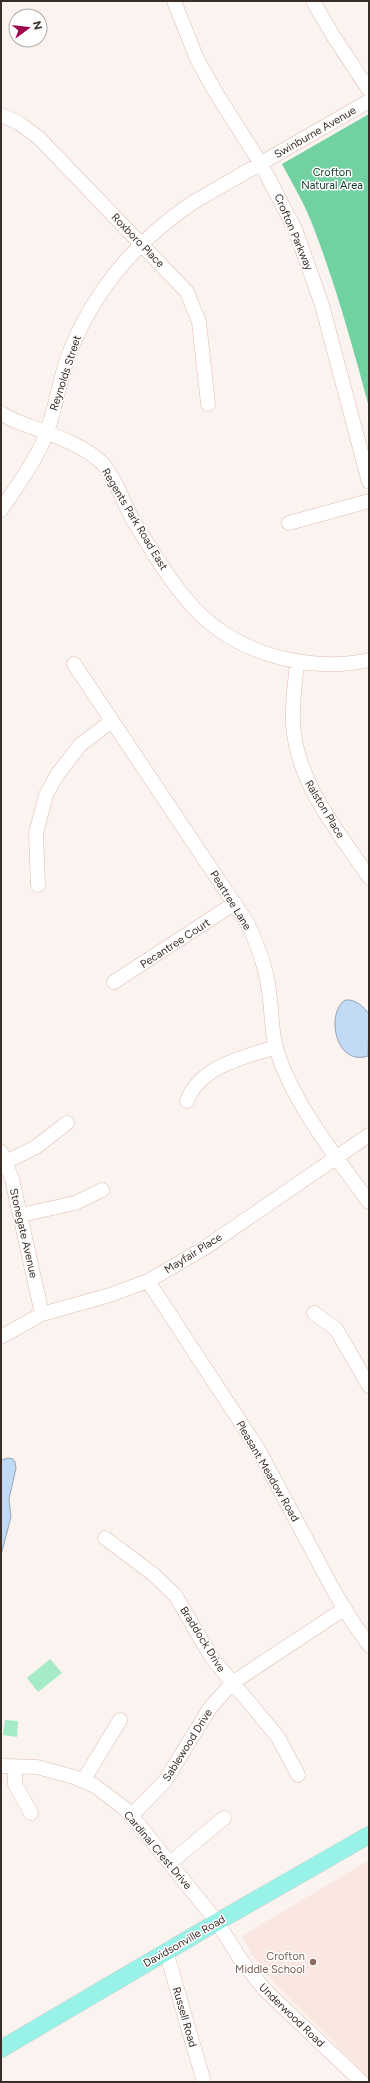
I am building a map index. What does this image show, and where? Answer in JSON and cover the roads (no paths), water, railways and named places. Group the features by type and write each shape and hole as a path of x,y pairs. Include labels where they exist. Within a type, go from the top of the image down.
{"main road":[{"name":"Davidsonville Road","path":"1,2049 166,1951 369,1836"}],"street":[{"name":"Crofton Parkway","path":"174,1 197,58 216,92 262,164 295,229 322,305 369,482"},
{"path":"313,1 332,34 369,90"},
{"name":"Swinburne Avenue","path":"262,164 369,101"},
{"name":"Roxboro Place","path":"1,115 19,123 39,138 187,292 194,307 202,336 208,404"},
{"name":"Reynolds Street","path":"1,510 34,459 46,434 60,383 78,333 107,284 141,243 168,219 192,203 262,164"},
{"name":"Regents Park Road East","path":"1,413 11,419 46,434 76,445 92,454 102,464 120,490 135,523 170,577 205,619 248,646 297,663 323,665 369,660"},
{"path":"288,523 369,501"},
{"name":"Ralston Place","path":"297,663 293,705 293,725 302,768 310,788 321,806 369,877"},
{"name":"Peartree Lane","path":"74,664 248,924 261,956 269,992 276,1047 296,1096 336,1157 369,1202"},
{"path":"38,884 36,833 46,794 57,775 80,745 112,721"},
{"name":"Pecantree Court","path":"114,982 235,903"},
{"path":"187,1101 191,1089 209,1073 238,1059 276,1047"},
{"path":"4,1157 36,1147 67,1123"},
{"name":"Mayfair Place","path":"1,1337 42,1314 110,1295 148,1281 202,1248 369,1135"},
{"name":"Stonegate Avenue","path":"4,1157 21,1215 42,1314"},
{"path":"21,1215 75,1203 102,1190"},
{"name":"Pleasant Meadow Road","path":"148,1281 258,1448 344,1608 369,1645"},
{"path":"314,1313 336,1329 368,1380"},
{"name":"Braddock Drive","path":"105,1538 153,1574 174,1595 212,1658 274,1731 298,1775"},
{"name":"Sablewood Drive","path":"131,1816 165,1782 210,1708 232,1683 344,1608"},
{"path":"83,1781 120,1720"},
{"name":"Cardinal Crest Drive","path":"1,1766 15,1766 56,1771 83,1781 109,1796 131,1816 217,1922"},
{"path":"15,1766 15,1784 31,1813"},
{"path":"170,1863 224,1818"},
{"name":"Underwood Road","path":"217,1922 241,1960 266,1992 362,2082"},
{"name":"Russell Road","path":"166,1951 204,2082"}],"water":[{"path":"345,1000 353,1001 359,1004 369,1014 368,1056 357,1057 348,1054 341,1047 335,1027 339,1007"},
{"path":"8,1458 13,1459 16,1468 9,1499 11,1517 1,1555 1,1460"}],"place":[{"name":"Crofton Middle School","path":"313,1962"}],"park label":[{"name":"Crofton Natural Area","path":"332,178"}]}
